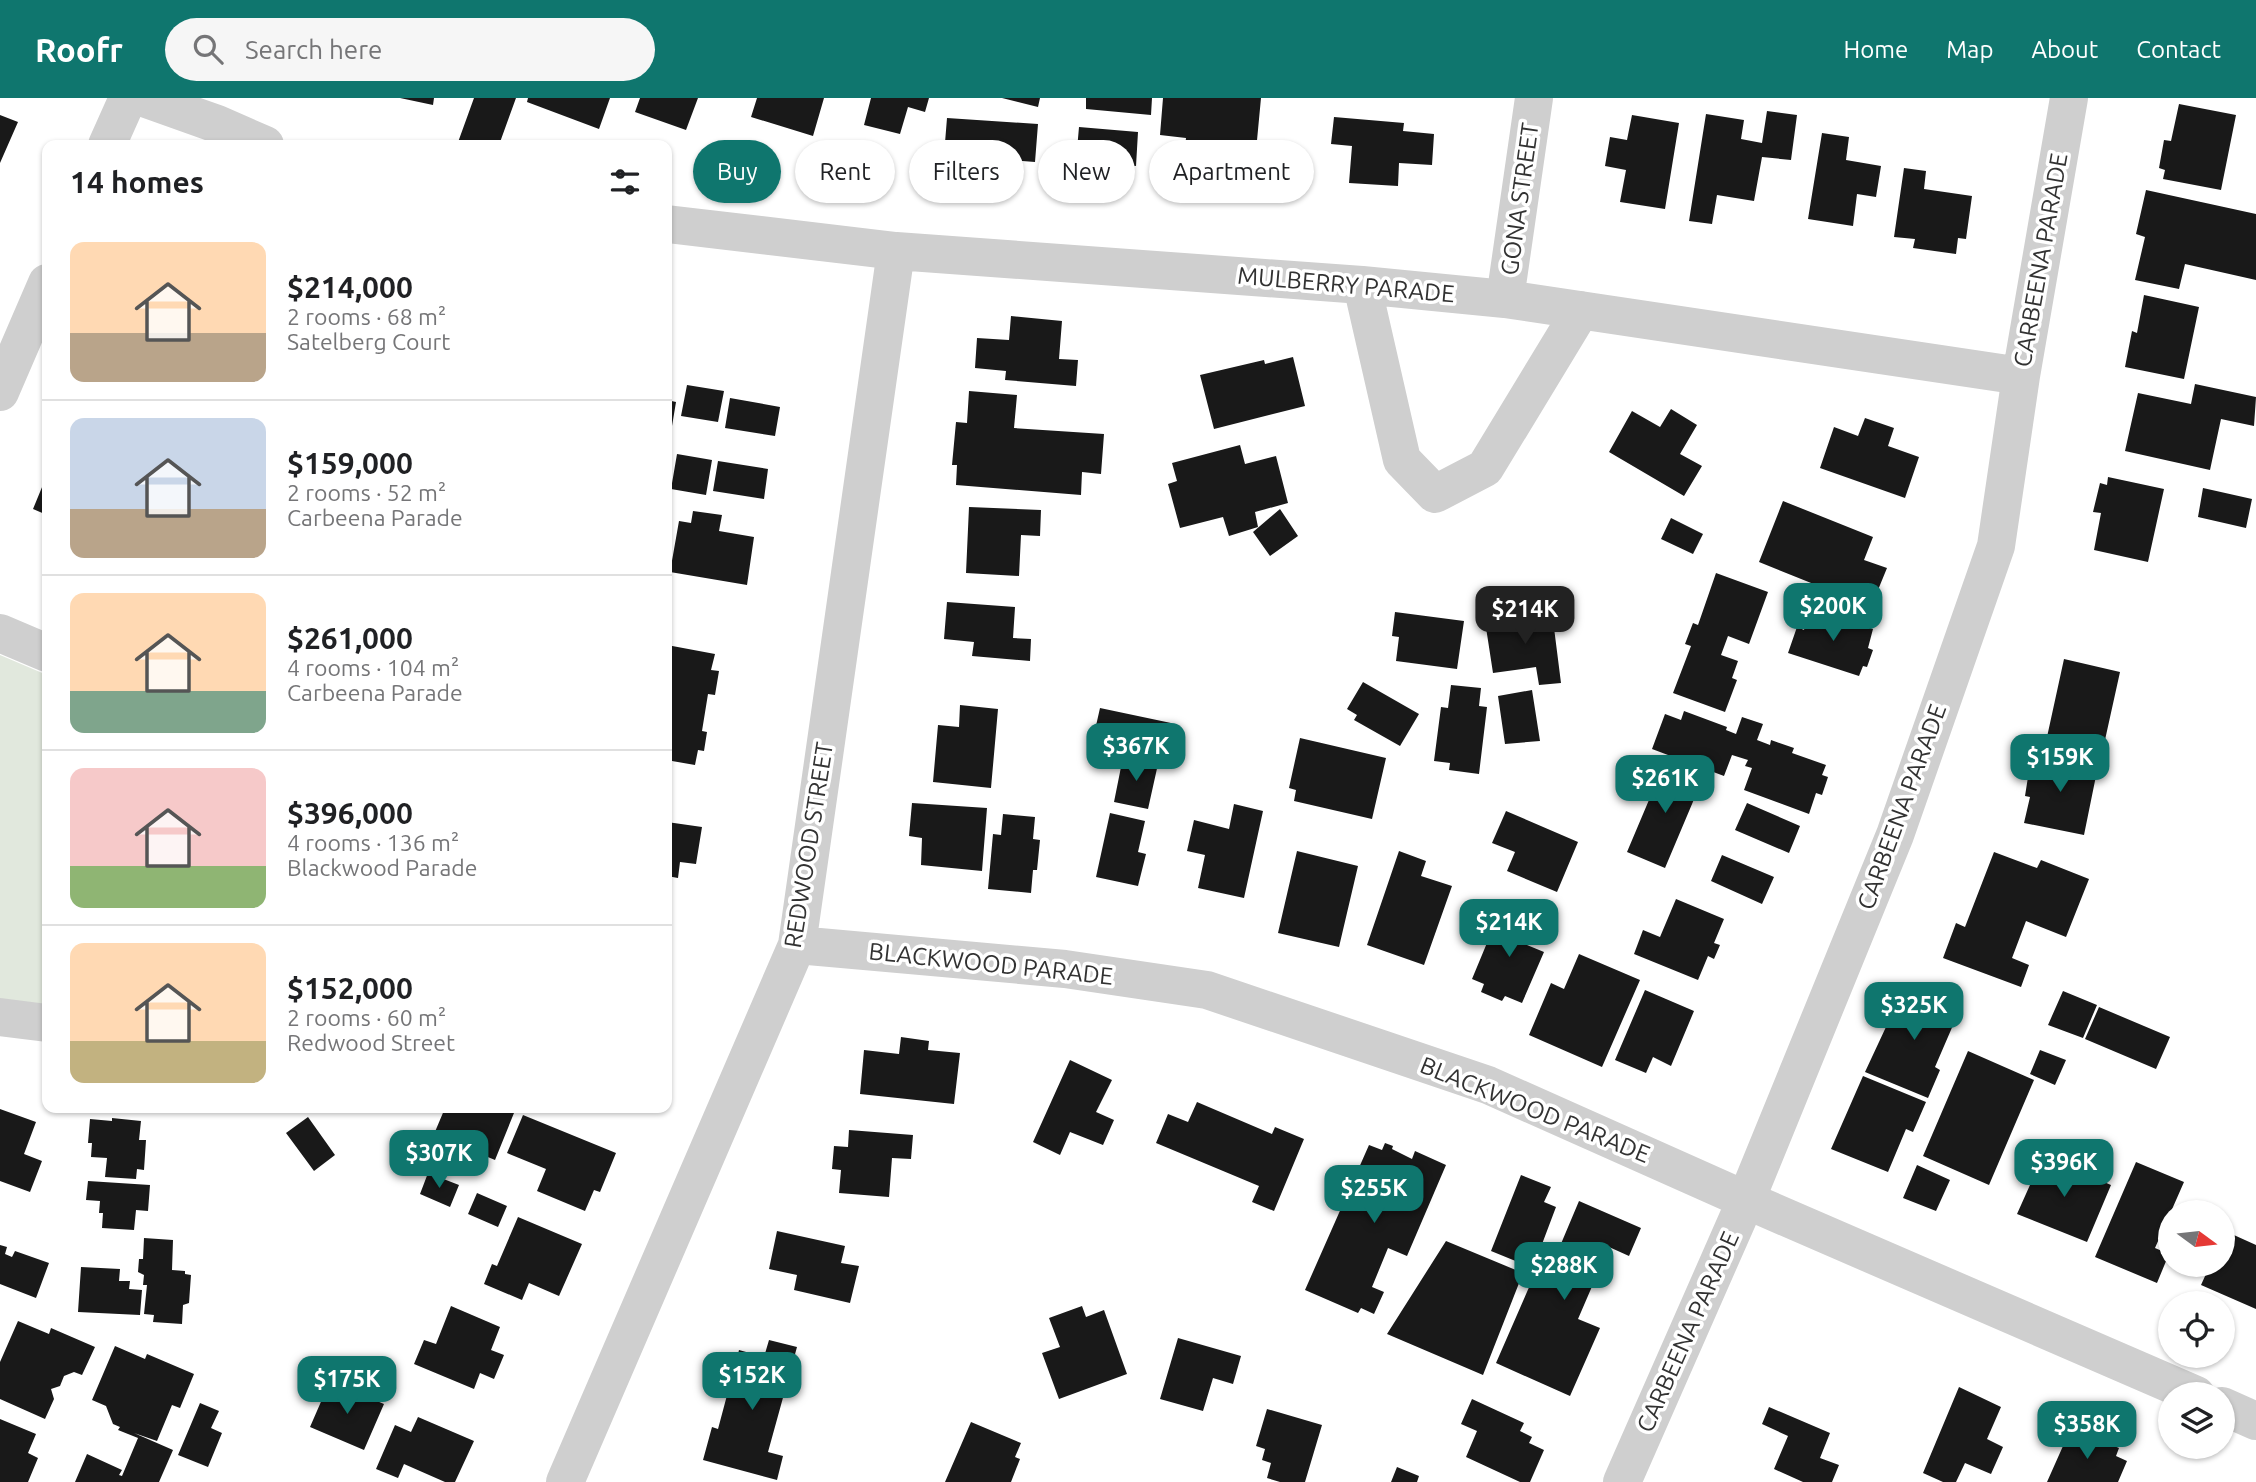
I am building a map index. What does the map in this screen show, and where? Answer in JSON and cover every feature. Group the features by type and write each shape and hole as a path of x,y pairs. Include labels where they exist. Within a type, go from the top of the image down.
{"street":[{"path":"109,140 128,98"},
{"path":"144,98 223,111 259,140"},
{"name":"GONA STREET","path":"1505,299 1534,98"},
{"name":"CARBEENA PARADE","path":"1622,1482 1746,1200 1895,835 1996,546 2021,376 2069,98"},
{"name":"MULBERRY PARADE","path":"672,225 896,251 1362,285 1505,299 2021,376"},
{"name":"REDWOOD STREET","path":"565,1482 797,945 896,251"},
{"path":"1362,285 1402,460 1435,494 1485,468 1581,310"},
{"path":"0,392 42,295"},
{"path":"0,633 42,651"},
{"name":"BLACKWOOD PARADE","path":"797,945 1065,969 1207,990 1488,1085 2166,1382"},
{"path":"0,1017 42,1022"},
{"path":"2235,1412 2256,1421"}],"shaded area":[{"path":"0,655 42,673 42,1004 0,999"}],"building":[{"path":"400,98 434,98 433,105"},
{"path":"474,98 516,98 501,140 459,140"},
{"path":"528,98 610,98 599,129 527,102"},
{"path":"640,98 698,98 686,130 635,112"},
{"path":"757,98 824,98 813,136 751,117"},
{"path":"871,98 929,98 925,112 908,107 900,134 864,125"},
{"path":"1002,98 1040,98 1038,107"},
{"path":"1086,98 1152,98 1151,115 1086,109"},
{"path":"1163,98 1261,98 1257,140 1186,140 1160,135"},
{"path":"2179,104 2236,115 2221,190 2163,179 2165,170 2159,168 2164,140 2171,141"},
{"path":"1767,111 1797,115 1791,160 1762,157 1754,201 1717,195 1712,224 1689,221 1706,114 1744,120 1741,139 1762,143"},
{"path":"0,115 18,122 0,163"},
{"path":"1632,115 1679,123 1665,209 1620,202 1626,170 1605,166 1610,137 1627,140"},
{"path":"1334,117 1404,123 1403,131 1434,134 1432,165 1399,163 1398,186 1349,183 1352,146 1331,144"},
{"path":"947,118 1038,124 1035,162 1024,161 1024,140 945,140"},
{"path":"1079,127 1138,132 1136,166 1135,140 1078,140"},
{"path":"1822,133 1849,137 1846,160 1881,166 1876,197 1857,194 1853,226 1808,219"},
{"path":"1904,168 1926,171 1924,189 1972,196 1966,239 1958,238 1956,254 1913,248 1915,239 1894,237"},
{"path":"2146,190 2256,214 2256,280 2185,264 2179,289 2135,280 2145,237 2136,234"},
{"path":"2144,295 2199,307 2184,379 2125,367 2132,331 2137,333"},
{"path":"1011,316 1062,321 1059,359 1078,360 1076,386 1005,380 1006,371 975,368 977,338 1009,340"},
{"path":"1293,357 1305,406 1214,429 1200,375 1264,360 1265,364"},
{"path":"2195,384 2256,397 2254,426 2221,419 2210,470 2125,451 2138,393 2191,404"},
{"path":"687,385 724,391 718,422 681,416"},
{"path":"969,391 1017,395 1014,428 1104,434 1101,474 1082,472 1081,495 956,485 957,465 952,465 956,422 967,423"},
{"path":"730,398 780,407 775,436 725,428"},
{"path":"672,401 676,402 672,426"},
{"path":"1671,409 1697,425 1680,454 1702,466 1684,496 1609,452 1632,411 1660,427"},
{"path":"1865,418 1894,428 1888,446 1919,457 1905,498 1820,468 1834,427 1858,436"},
{"path":"1240,445 1245,464 1276,456 1288,503 1255,512 1258,527 1229,536 1223,517 1180,528 1168,484 1177,481 1172,463"},
{"path":"677,454 712,460 706,495 672,489"},
{"path":"718,461 768,469 764,499 713,491"},
{"path":"2108,477 2164,489 2148,562 2094,550 2101,513 2093,512 2100,483 2107,485"},
{"path":"42,487 42,513 33,509"},
{"path":"2203,488 2252,499 2246,528 2198,517"},
{"path":"1783,501 1873,537 1864,560 1887,568 1871,607 1759,562"},
{"path":"969,507 1041,510 1040,536 1021,535 1019,576 966,573"},
{"path":"1280,509 1298,536 1270,556 1253,532"},
{"path":"693,511 722,515 719,531 754,537 747,585 672,572 679,521 691,523"},
{"path":"1671,518 1703,534 1693,554 1661,539"},
{"path":"1716,573 1768,592 1749,644 1728,636 1721,655 1738,661 1732,678 1737,680 1725,712 1673,693 1691,646 1685,644 1693,623 1698,625"},
{"path":"947,602 1015,607 1013,638 1031,639 1030,661 972,656 974,642 944,639"},
{"path":"1810,608 1873,629 1868,648 1873,650 1867,667 1863,666 1859,676 1788,653 1797,627 1804,630"},
{"path":"1395,612 1464,621 1457,669 1396,661 1399,637 1392,636"},
{"path":"1552,612 1561,683 1539,685 1536,667 1493,673 1485,621"},
{"path":"672,646 715,654 711,670 719,671 715,695 708,694 702,731 707,732 704,751 698,750 695,765 672,761"},
{"path":"2064,659 2120,672 2103,749 2047,737"},
{"path":"1363,682 1419,714 1400,746 1354,720 1357,715 1347,709"},
{"path":"1451,685 1481,688 1479,706 1487,707 1479,774 1449,770 1450,763 1434,761 1441,707 1448,708"},
{"path":"1532,690 1540,741 1505,744 1498,696"},
{"path":"960,705 998,709 991,788 933,782 938,725 959,727"},
{"path":"1100,708 1171,723 1164,754 1093,739"},
{"path":"1684,711 1727,727 1726,730 1736,734 1742,717 1763,724 1757,740 1770,745 1771,740 1794,748 1792,753 1826,765 1822,775 1828,777 1822,795 1816,793 1809,814 1744,790 1752,768 1745,766 1748,760 1732,755 1724,776 1652,749 1665,714 1681,720"},
{"path":"1300,738 1386,758 1372,819 1294,801 1296,790 1289,788"},
{"path":"2038,753 2098,766 2084,835 2024,823 2030,797 2025,796 2028,777 2033,778"},
{"path":"1123,757 1158,764 1148,809 1114,802"},
{"path":"1665,762 1703,778 1665,868 1627,852"},
{"path":"912,803 987,808 982,871 921,865 922,838 909,836"},
{"path":"1747,803 1800,826 1789,853 1735,830"},
{"path":"1234,804 1263,811 1244,898 1198,888 1205,855 1187,851 1194,820 1229,829"},
{"path":"1506,811 1578,842 1557,892 1507,871 1515,852 1492,843"},
{"path":"1110,813 1145,821 1138,852 1146,854 1138,886 1096,877"},
{"path":"1003,814 1035,817 1033,839 1040,840 1031,893 988,889 993,834 1001,835"},
{"path":"672,823 702,827 696,864 680,862 678,878 672,877"},
{"path":"1297,851 1358,866 1339,947 1278,933"},
{"path":"1399,851 1426,861 1421,876 1452,886 1424,965 1367,945"},
{"path":"1994,852 2037,868 2041,860 2089,879 2066,937 2026,921 2012,958 2029,965 2021,987 1943,958 1956,923 1965,927"},
{"path":"1722,855 1774,877 1762,904 1711,881"},
{"path":"1676,899 1724,919 1714,943 1720,945 1714,959 1708,956 1698,980 1634,954 1643,930 1660,937"},
{"path":"1510,908 1538,920 1527,945 1544,952 1522,1003 1505,996 1502,1001 1481,992 1484,984 1472,979 1494,926 1501,929"},
{"path":"1579,954 1640,980 1602,1067 1529,1035 1551,983 1564,989"},
{"path":"1906,984 1960,1009 1935,1067 1940,1070 1928,1098 1865,1072"},
{"path":"1645,990 1694,1011 1671,1066 1653,1057 1646,1073 1615,1060"},
{"path":"2063,991 2097,1005 2083,1038 2048,1025"},
{"path":"2099,1007 2170,1037 2156,1069 2085,1039"},
{"path":"901,1037 929,1041 928,1050 960,1053 954,1104 860,1094 864,1050 899,1054"},
{"path":"2040,1050 2066,1060 2055,1085 2030,1074"},
{"path":"1968,1051 2034,1080 1989,1185 1923,1156"},
{"path":"1070,1060 1112,1080 1096,1112 1114,1120 1103,1145 1070,1132 1060,1155 1033,1142"},
{"path":"1863,1076 1926,1102 1913,1132 1906,1129 1888,1172 1831,1149"},
{"path":"1197,1102 1272,1134 1275,1127 1304,1139 1274,1211 1252,1202 1259,1186 1156,1143 1168,1114 1188,1122"},
{"path":"0,1109 36,1122 24,1154 42,1161 30,1192 0,1181"},
{"path":"443,1113 514,1113 495,1160 483,1155 478,1166 429,1146"},
{"path":"523,1115 616,1153 600,1192 594,1190 585,1211 537,1191 546,1169 507,1153"},
{"path":"308,1117 335,1155 314,1171 286,1133"},
{"path":"112,1118 141,1121 139,1140 146,1140 144,1170 137,1169 136,1179 105,1177 107,1158 91,1157 92,1143 88,1143 90,1119 112,1121"},
{"path":"849,1130 913,1135 911,1159 892,1158 889,1197 839,1193 841,1170 832,1169 834,1146 848,1147"},
{"path":"1385,1143 1412,1159 1415,1151 1446,1165 1407,1256 1388,1248 1372,1287 1384,1292 1374,1314 1361,1308 1358,1313 1305,1290 1369,1145 1382,1150"},
{"path":"2043,1156 2111,1185 2087,1242 2017,1214"},
{"path":"2136,1162 2184,1182 2176,1200 2158,1200 2158,1241 2155,1248 2158,1249 2157,1283 2095,1257"},
{"path":"1917,1165 1950,1180 1936,1211 1903,1198"},
{"path":"428,1173 459,1185 450,1207 420,1194"},
{"path":"1521,1175 1551,1187 1544,1202 1556,1207 1533,1268 1491,1251"},
{"path":"88,1181 150,1185 148,1211 136,1210 134,1230 102,1228 103,1213 99,1213 100,1201 86,1200"},
{"path":"477,1193 507,1206 498,1227 468,1214"},
{"path":"1579,1201 1641,1228 1629,1256 1609,1247 1578,1319 1600,1328 1570,1396 1496,1363 1544,1253 1555,1258"},
{"path":"518,1217 582,1244 559,1296 529,1283 522,1300 484,1284 492,1264 497,1266"},
{"path":"777,1231 845,1246 841,1263 859,1266 850,1303 794,1290 797,1275 769,1269"},
{"path":"2235,1236 2256,1245 2256,1309 2235,1300 2235,1291 2215,1291 2201,1285 2204,1278 2235,1278"},
{"path":"144,1238 173,1240 172,1270 185,1271 185,1274 191,1275 189,1303 183,1305 182,1324 153,1322 154,1315 144,1314 147,1285 143,1285 144,1275 138,1272 139,1259 143,1259"},
{"path":"1446,1241 1523,1273 1483,1375 1387,1334"},
{"path":"0,1245 7,1247 5,1254 12,1257 15,1251 49,1263 36,1298 0,1284"},
{"path":"81,1267 120,1269 119,1281 130,1281 129,1289 142,1290 140,1315 78,1312"},
{"path":"451,1306 500,1327 491,1350 504,1355 494,1379 480,1373 474,1389 414,1364 424,1340 436,1344"},
{"path":"1082,1306 1086,1317 1104,1310 1127,1374 1059,1399 1042,1353 1060,1347 1049,1318"},
{"path":"18,1321 49,1334 51,1328 95,1347 82,1375 74,1372 64,1376 60,1386 51,1389 54,1399 45,1419 0,1399 0,1362"},
{"path":"1178,1338 1241,1356 1233,1384 1213,1378 1203,1411 1160,1399"},
{"path":"769,1340 797,1347 768,1452 783,1456 777,1480 703,1460 712,1427 718,1429 730,1384 724,1382 729,1364 735,1366 739,1350 764,1357"},
{"path":"115,1346 145,1359 147,1354 194,1374 180,1408 172,1405 157,1441 134,1433 173,1450 159,1482 75,1482 87,1454 122,1470 119,1475 122,1476 138,1438 118,1430 120,1427 113,1424 106,1406 92,1400"},
{"path":"330,1381 384,1404 364,1450 310,1427"},
{"path":"1959,1387 2001,1407 1987,1439 2003,1447 1991,1474 1965,1463 1956,1482 1943,1482 1923,1473"},
{"path":"1472,1399 1524,1423 1520,1431 1532,1437 1529,1443 1544,1450 1530,1482 1520,1482 1466,1457 1477,1431 1461,1424"},
{"path":"200,1403 219,1411 211,1428 222,1433 208,1467 178,1455"},
{"path":"1769,1407 1830,1433 1820,1458 1839,1465 1832,1482 1803,1482 1774,1469 1788,1436 1762,1424"},
{"path":"1267,1409 1322,1425 1305,1482 1280,1482 1267,1478 1271,1463 1262,1460 1265,1449 1256,1446"},
{"path":"418,1417 474,1441 455,1482 445,1482 404,1464 398,1478 376,1469 395,1425 411,1432"},
{"path":"0,1419 36,1434 28,1453 38,1458 28,1482 0,1482"},
{"path":"971,1422 1021,1443 1015,1457 1020,1459 1011,1482 945,1482"},
{"path":"2071,1428 2119,1448 2116,1456 2127,1461 2118,1482 2047,1482"},
{"path":"1397,1467 1419,1476 1417,1482 1391,1482"}]}
